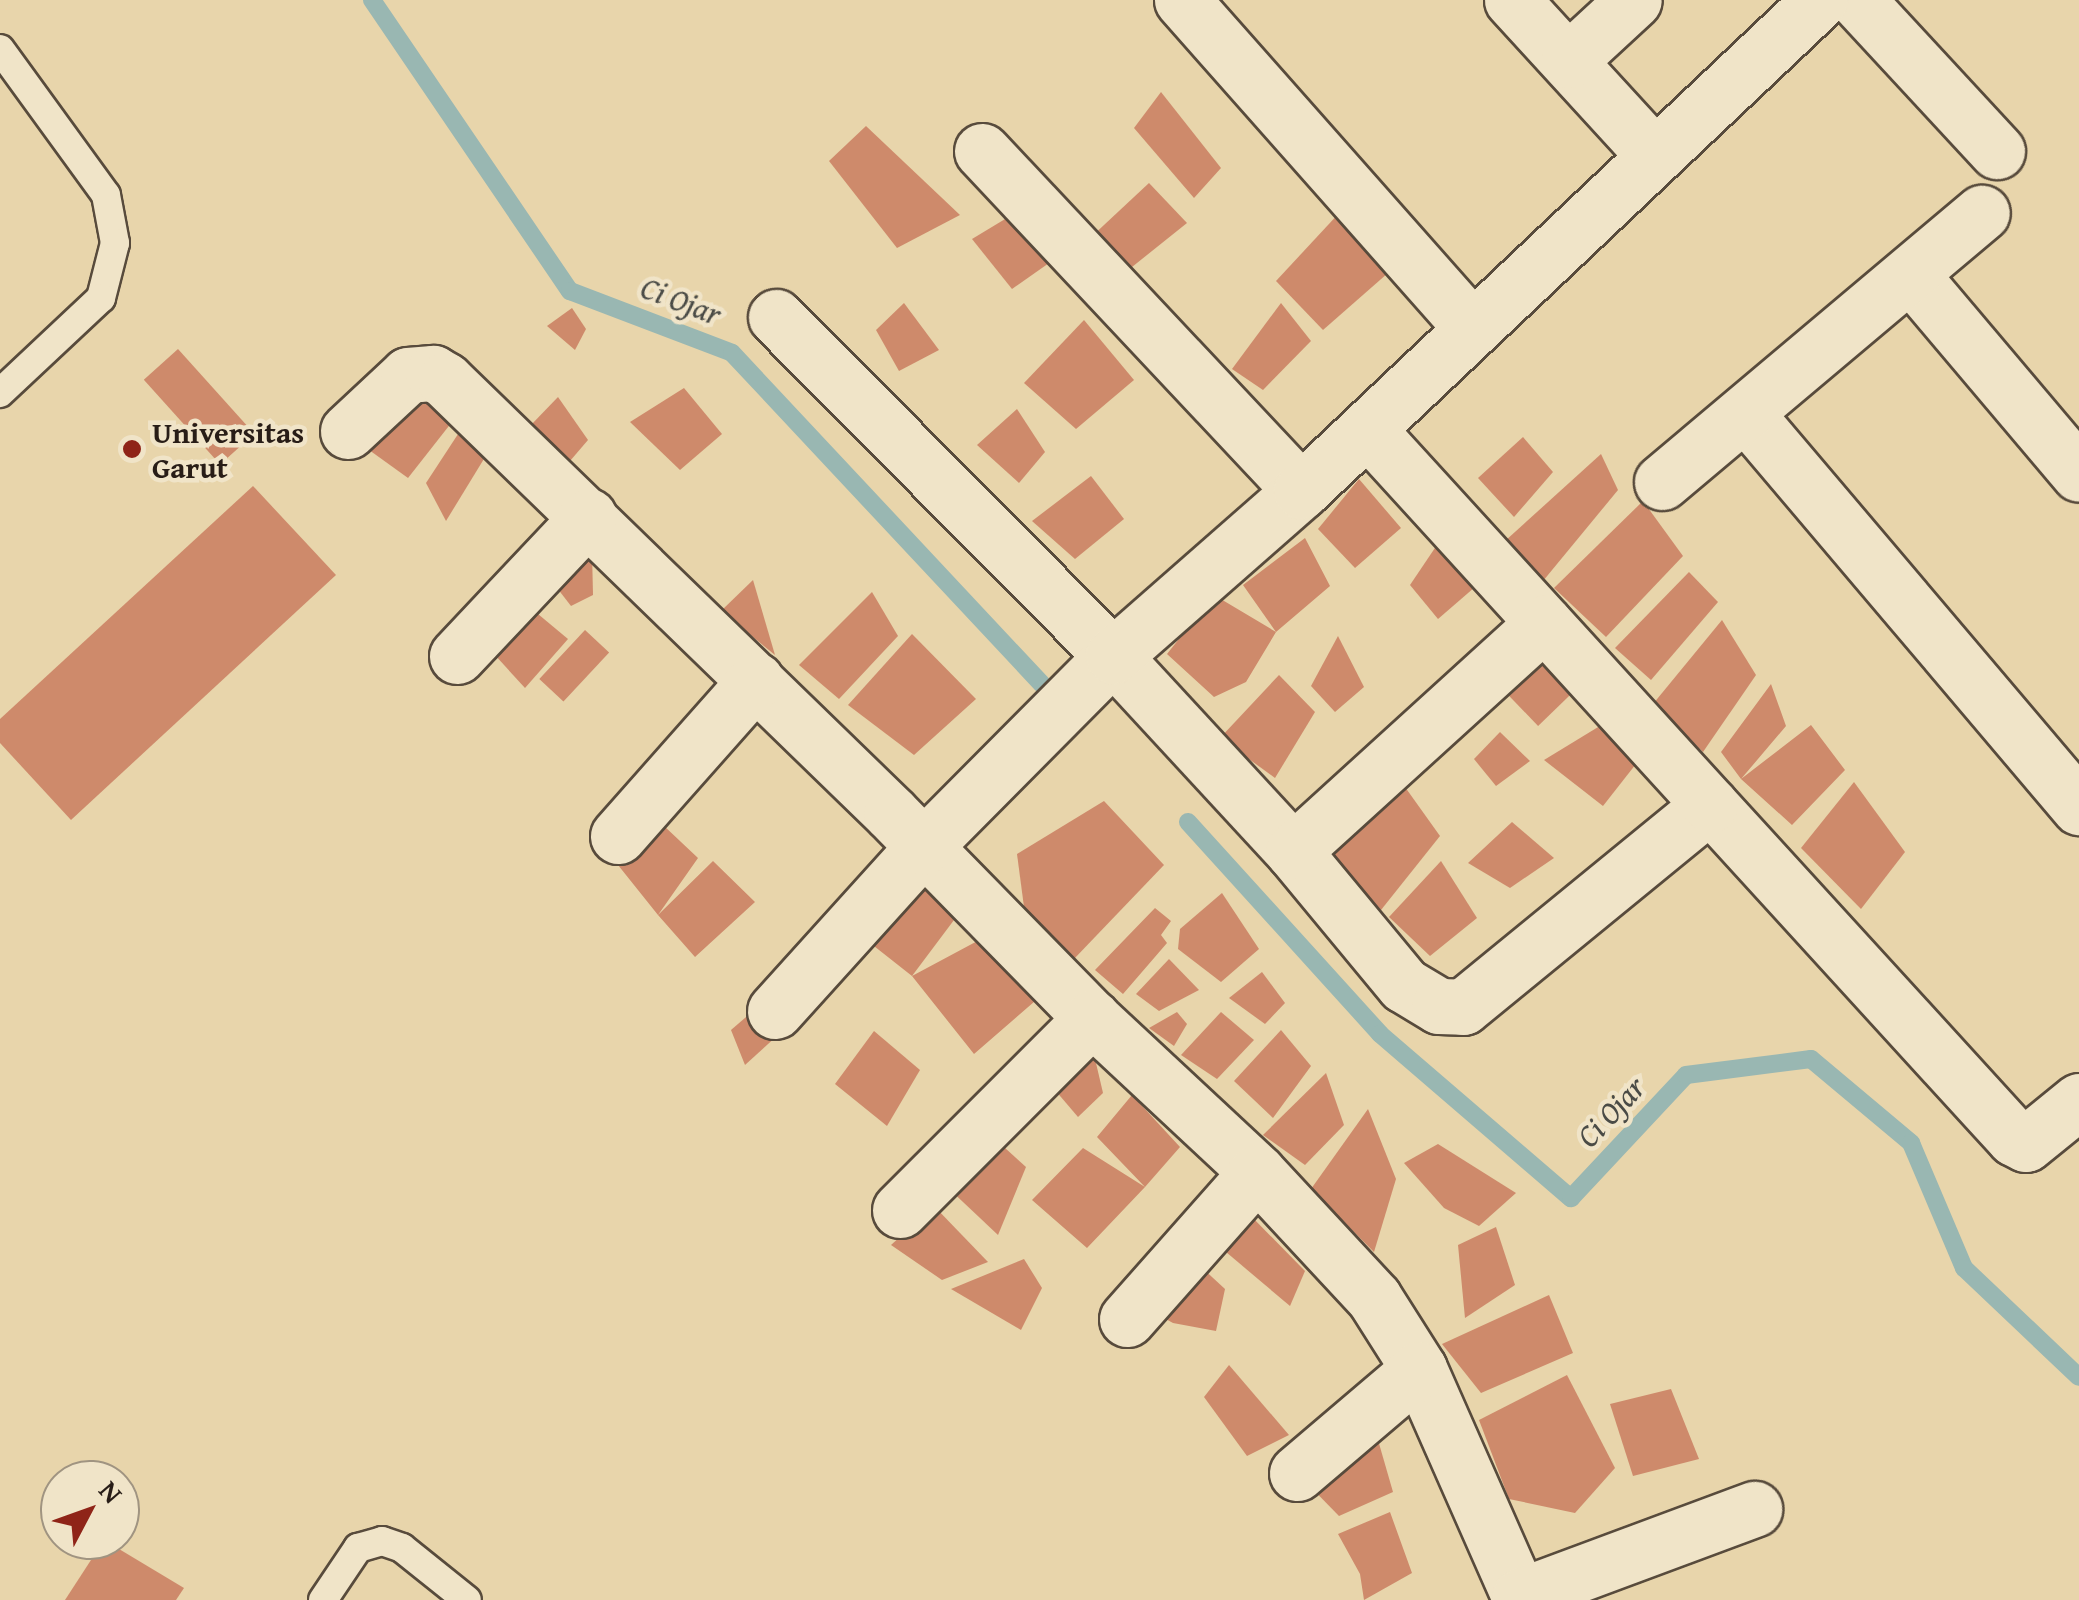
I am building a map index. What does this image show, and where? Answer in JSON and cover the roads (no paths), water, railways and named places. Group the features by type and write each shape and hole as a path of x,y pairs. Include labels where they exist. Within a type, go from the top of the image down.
{"street":[{"path":"1182,0 1472,328"},
{"path":"1512,0 1654,154"},
{"path":"1570,60 1634,0"},
{"path":"775,1011 923,846 1113,656 1301,491 1820,0"},
{"path":"1858,0 1998,152"},
{"path":"982,151 1301,491"},
{"path":"1662,482 1982,213"},
{"path":"1910,275 2079,474"},
{"path":"776,317 1113,656 1293,850 1404,985 1439,1006 1462,1007 1710,804"},
{"path":"348,432 392,385 408,375 433,373 588,516 1092,1018 1258,1172 1374,1298 1419,1369 1521,1598 1754,1509"},
{"path":"1745,413 2079,807"},
{"path":"1367,428 2014,1138 2026,1144 2079,1101"},
{"path":"457,656 588,516"},
{"path":"1293,850 1544,622"},
{"path":"618,836 756,680"},
{"path":"900,1210 1092,1018"},
{"path":"1127,1318 1258,1172"},
{"path":"1297,1474 1419,1369"}],"lane":[{"path":"0,49 106,195 115,244 101,298 0,393"},
{"path":"324,1600 358,1548 382,1541 402,1548 468,1600"}],"waterway":[{"name":"Ci Ojar","path":"372,0 570,291 732,353 1042,684"},
{"name":"Ci Ojar","path":"1188,822 1380,1034 1571,1198 1686,1075 1811,1059 1911,1143 1964,1268 2079,1377"}],"place":[{"name":"Universitas Garut","path":"132,449"}]}
